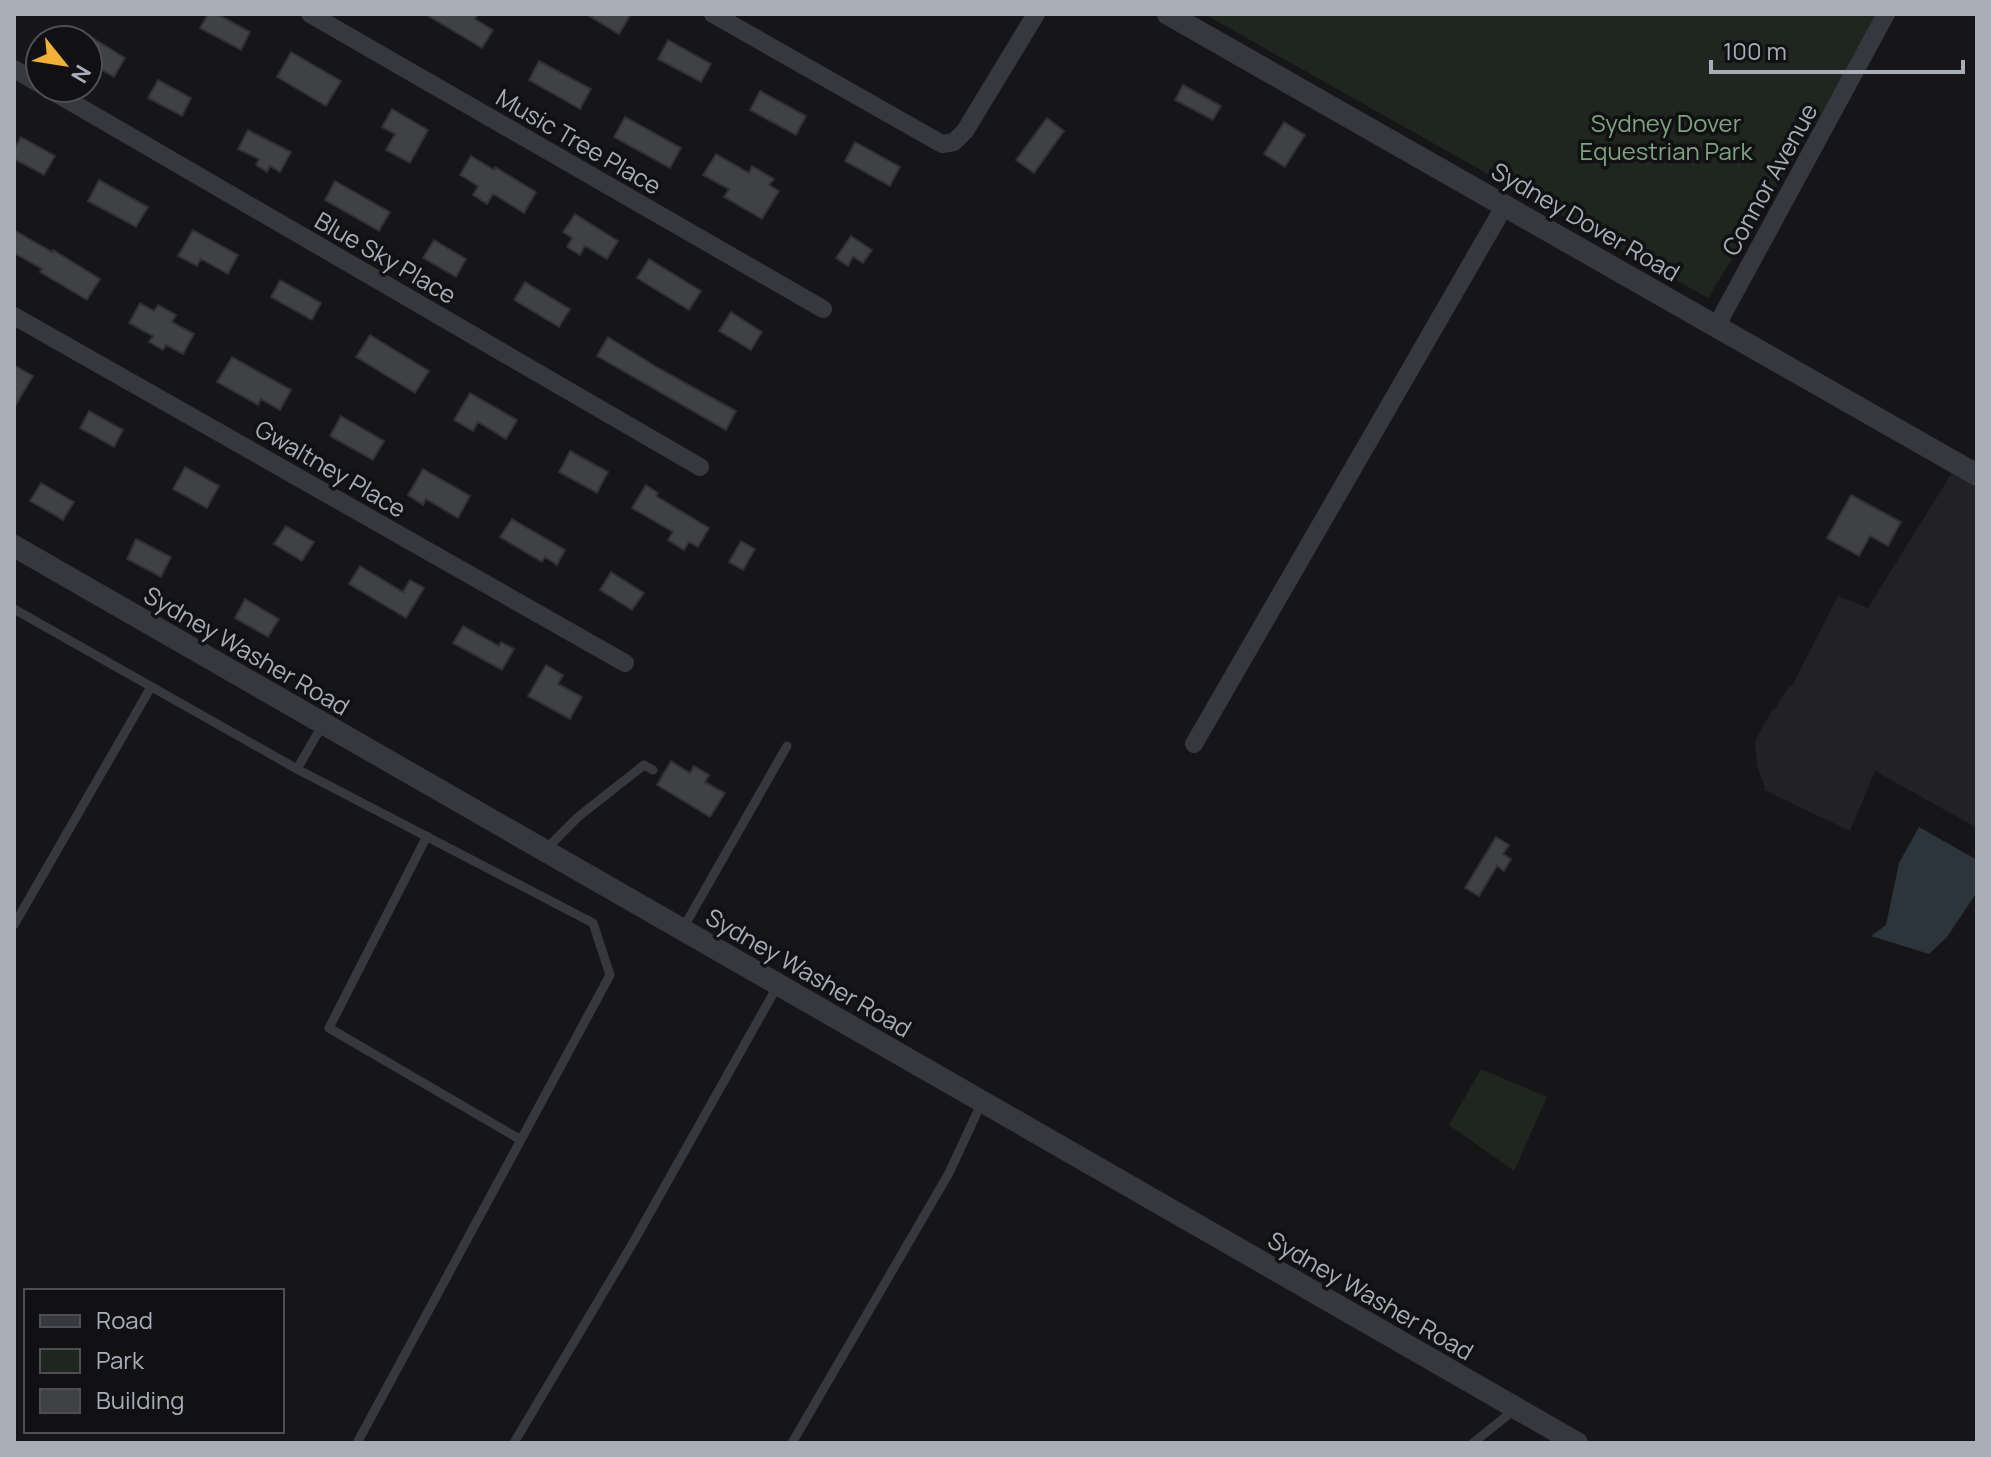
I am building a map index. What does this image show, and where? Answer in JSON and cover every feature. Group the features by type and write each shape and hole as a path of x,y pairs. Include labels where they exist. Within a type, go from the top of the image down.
{"street":[{"name":"Music Tree Place","path":"310,14 823,309"},
{"path":"713,14 942,144 954,142 965,131 1036,14"},
{"name":"Sydney Dover Road","path":"1168,14 1977,475"},
{"name":"Connor Avenue","path":"1717,325 1886,14"},
{"name":"Blue Sky Place","path":"75,104 700,467"},
{"path":"1194,744 1505,205"},
{"name":"Gwaltney Place","path":"14,316 625,663"},
{"name":"Sydney Washer Road","path":"14,546 1577,1443"}],"lane":[{"path":"14,609 297,769 593,923 610,975 357,1443"},
{"path":"14,925 151,687"},
{"path":"297,769 323,724"},
{"path":"682,930 787,746"},
{"path":"545,851 578,817 644,765 653,770"},
{"path":"427,836 329,1028 521,1140"},
{"path":"515,1441 634,1241 778,985"},
{"path":"792,1443 949,1173 982,1102"},
{"path":"1473,1443 1516,1408"}],"shaded area":[{"path":"1953,471 1977,485 1977,828 1875,771 1850,831 1764,790 1757,766 1755,741 1772,710 1792,686 1838,596 1868,608"},
{"path":"1919,827 1977,860 1977,892 1947,937 1929,954 1871,936 1886,925 1899,863"}],"green space":[{"name":"Sydney Dover Equestrian Park","path":"1204,14 1882,14 1708,298"},
{"path":"1481,1069 1547,1097 1514,1171 1449,1125"}],"building":[{"path":"208,14 217,14 250,32 241,50 200,28"},
{"path":"425,14 478,14 475,19 493,30 482,48"},
{"path":"586,14 631,14 619,34"},
{"path":"668,40 711,64 701,82 658,59"},
{"path":"104,45 125,58 114,77 104,71"},
{"path":"291,52 341,81 326,106 277,77"},
{"path":"539,61 591,89 580,109 529,80"},
{"path":"158,80 191,98 182,116 148,98"},
{"path":"1183,85 1221,106 1213,120 1175,100"},
{"path":"760,91 806,116 796,135 750,110"},
{"path":"392,109 428,130 410,163 386,150 395,134 382,127"},
{"path":"625,117 681,148 670,168 614,137"},
{"path":"1047,118 1064,131 1034,173 1016,160"},
{"path":"1284,122 1305,135 1285,167 1264,154"},
{"path":"248,130 291,152 280,172 270,166 267,172 256,165 259,159 238,149"},
{"path":"21,137 55,156 44,175 14,159 14,149"},
{"path":"855,142 900,167 890,186 845,161"},
{"path":"716,154 749,173 752,166 774,179 769,185 779,191 762,219 724,197 729,189 703,175"},
{"path":"471,156 536,192 524,213 493,194 487,204 473,195 478,186 460,175"},
{"path":"99,180 148,207 136,227 88,201"},
{"path":"335,181 390,212 379,231 325,200"},
{"path":"575,214 618,241 607,259 585,246 580,255 567,247 572,238 563,232"},
{"path":"14,230 100,279 87,300 14,253"},
{"path":"193,230 238,255 228,274 201,259 197,266 178,256"},
{"path":"851,236 872,250 863,263 853,257 848,266 836,258"},
{"path":"434,240 466,259 456,277 423,258"},
{"path":"649,259 701,291 689,310 637,278"},
{"path":"280,280 321,303 312,320 271,297"},
{"path":"525,282 570,309 559,327 514,300"},
{"path":"140,303 154,311 158,305 176,315 172,322 194,334 183,354 166,345 163,350 149,342 153,336 129,323"},
{"path":"731,312 762,332 751,350 719,331"},
{"path":"370,335 429,371 415,393 356,357"},
{"path":"608,337 736,411 726,430 597,356"},
{"path":"232,357 291,390 280,410 261,399 258,405 217,382"},
{"path":"14,365 33,376 14,408"},
{"path":"470,393 517,420 506,439 478,422 473,431 454,420"},
{"path":"89,411 123,430 114,447 80,428"},
{"path":"341,416 384,441 373,460 330,436"},
{"path":"570,451 608,472 597,493 559,472"},
{"path":"185,467 219,486 207,508 173,489"},
{"path":"423,469 470,496 458,518 426,499 423,505 408,495"},
{"path":"41,483 74,502 63,520 30,501"},
{"path":"646,485 658,493 656,496 709,528 698,547 689,542 684,550 668,540 673,532 632,508"},
{"path":"1851,495 1901,522 1888,546 1870,536 1859,556 1827,538"},
{"path":"512,519 565,550 557,565 545,557 542,562 500,537"},
{"path":"286,526 314,542 302,561 274,544"},
{"path":"136,539 171,557 161,577 127,559"},
{"path":"741,541 755,549 743,570 729,562"},
{"path":"360,566 403,592 410,580 424,588 406,618 349,584"},
{"path":"611,572 644,593 632,610 600,590"},
{"path":"245,599 279,619 268,637 235,618"},
{"path":"463,626 499,646 501,642 514,649 502,670 453,643"},
{"path":"546,665 563,675 558,684 582,697 570,719 528,696"},
{"path":"671,761 690,773 694,766 709,775 705,782 725,793 710,817 657,785"},
{"path":"1496,837 1509,845 1503,854 1511,859 1504,871 1497,866 1479,896 1465,888"}]}
